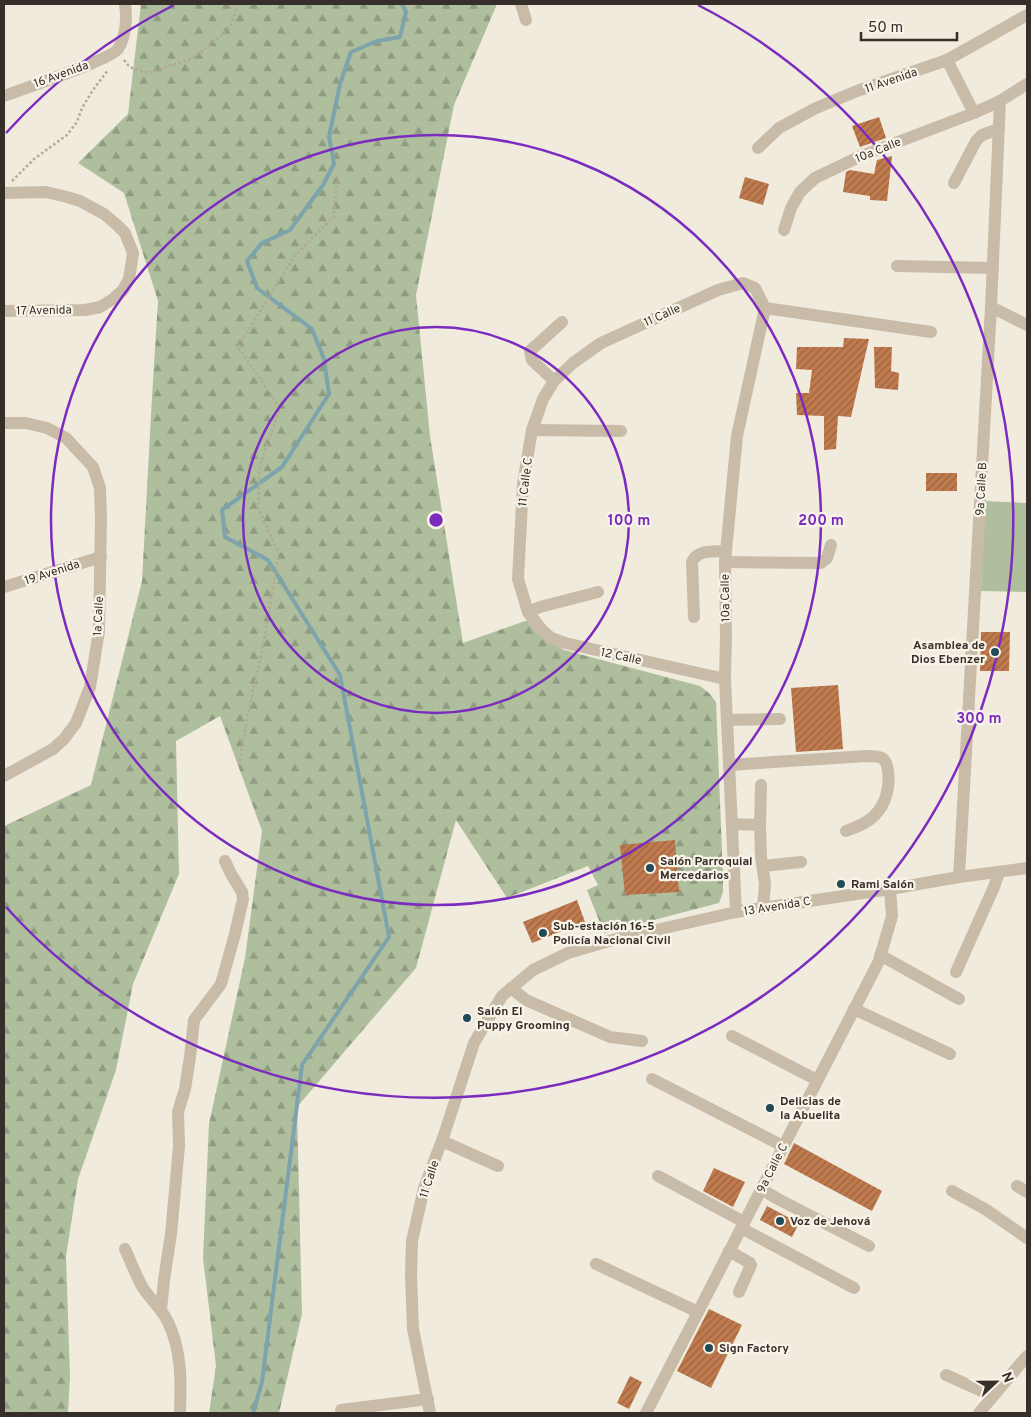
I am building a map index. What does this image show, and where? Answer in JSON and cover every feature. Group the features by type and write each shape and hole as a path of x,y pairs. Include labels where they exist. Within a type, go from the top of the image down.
{"street":[{"path":"117,50 124,36 125,4"},
{"path":"521,4 526,20"},
{"name":"11 Avenida","path":"758,148 779,128 816,108 857,91 947,60 1027,14"},
{"name":"16 Avenida","path":"4,96 90,64 117,50"},
{"path":"947,60 974,113"},
{"name":"10a Calle","path":"784,230 791,208 800,192 815,178 861,156 974,113 1000,101 1027,84"},
{"name":"9a Calle B","path":"959,877 991,307 1000,101"},
{"path":"954,183 976,141 982,135 999,129"},
{"name":"17 Avenida","path":"4,311 85,310 100,307 123,290 130,279 134,253 124,232 104,214 67,197 46,192 6,188"},
{"path":"897,266 993,268"},
{"name":"11 Calle","path":"573,363 601,343 718,290 743,283 756,288 765,308"},
{"path":"991,307 1027,325"},
{"path":"765,308 930,332"},
{"name":"10a Calle","path":"736,912 725,679 725,557 737,436 765,308"},
{"path":"554,381 532,360 530,351 562,322"},
{"name":"11 Calle C","path":"528,612 518,579 523,484 532,430 543,399 554,381 573,363"},
{"name":"1a Calle","path":"4,423 26,423 47,428 66,438 93,467 100,488 101,520 99,631 90,687 76,723 64,738 53,749 4,776"},
{"path":"532,430 621,431"},
{"path":"694,617 692,562 694,556 700,552 725,557 821,563 827,558 830,545"},
{"name":"19 Avenida","path":"4,588 101,557"},
{"path":"528,612 540,607 598,592"},
{"name":"12 Calle","path":"528,612 551,638 565,644 725,679"},
{"path":"727,720 780,719"},
{"path":"729,765 867,756 881,757 887,762 888,770 888,789 885,798 875,815 866,823 846,831"},
{"path":"761,785 760,825 765,884 764,908"},
{"path":"732,824 760,825"},
{"path":"161,1310 172,1234 178,1146 178,1112 185,1089 194,1020 220,984 243,899 242,892 225,861"},
{"path":"763,866 801,862"},
{"name":"13 Avenida C","path":"533,970 568,953 616,938 736,912 1027,868"},
{"path":"956,972 999,872"},
{"name":"9a Calle C","path":"646,1413 880,955 892,916 890,889"},
{"path":"880,955 958,999"},
{"name":"11 Calle","path":"433,1413 428,1399 414,1330 411,1275 412,1241 424,1188 442,1141 474,1044 502,996 533,970"},
{"path":"511,988 526,1000 610,1037 642,1041"},
{"path":"854,1009 950,1054"},
{"path":"732,1036 817,1080"},
{"path":"652,1079 783,1146"},
{"path":"442,1141 498,1166"},
{"path":"658,1176 854,1288"},
{"path":"761,1189 869,1246"},
{"path":"952,1191 985,1209 1027,1238"},
{"path":"125,1249 144,1288 161,1310 176,1346 181,1372 180,1413"},
{"path":"729,1251 751,1265 739,1292"},
{"path":"596,1264 698,1312"},
{"path":"979,1413 1027,1357"},
{"path":"946,1374 994,1396"},
{"path":"341,1410 428,1399"}],"path":[{"path":"117,50 128,65 143,72 151,72 190,59 222,35 231,24 238,4"},
{"path":"6,188 30,163 61,141 73,128 93,90 110,68 117,50"},
{"path":"239,766 279,554 258,508 260,465 280,408 238,347 294,257 334,216 337,177"}],"green space":[{"path":"141,4 497,4 454,105 416,295 430,436 463,643 528,620 550,642 564,650 700,686 716,702 723,876 723,892 719,903 604,933 587,890 598,885 588,866 507,898 456,820 416,968 297,1107 302,1314 279,1413 209,1413 216,1366 203,1258 209,1124 245,958 262,831 220,716 176,741 179,874 133,984 116,1070 78,1179 66,1256 70,1377 68,1413 4,1413 4,826 91,785 142,581 158,301 124,193 78,163 128,114"},
{"path":"984,501 1027,503 1027,592 981,591"}],"building":[{"path":"879,117 886,138 860,147 852,126"},
{"path":"892,156 887,201 870,200 870,196 843,192 846,172 850,170 874,174 877,160"},
{"path":"745,177 769,184 763,205 739,198"},
{"path":"844,338 869,339 851,417 838,416 836,449 824,450 824,416 797,415 796,393 809,393 812,370 796,369 797,347 843,347"},
{"path":"874,347 892,347 891,371 899,373 898,390 875,388"},
{"path":"926,473 957,473 957,491 926,491"},
{"name":"Asamblea de Dios Ebenzer","path":"981,632 1010,632 1009,671 980,671"},
{"path":"838,685 843,749 796,752 791,688"},
{"name":"Salón Parroquial Mercedarios","path":"675,840 679,892 625,895 620,845"},
{"name":"Sub-estación 16-5 Policía Nacional Civil","path":"577,900 585,922 532,943 523,922"},
{"path":"794,1143 882,1191 872,1211 784,1164"},
{"path":"714,1168 745,1182 733,1207 703,1191"},
{"name":"Voz de Jehová","path":"767,1206 799,1223 792,1237 760,1220"},
{"name":"Sign Factory","path":"709,1309 742,1325 711,1388 677,1371"},
{"path":"630,1376 642,1382 629,1409 617,1403"}],"waterway":[{"path":"253,1413 262,1382 302,1065 389,937 340,675 268,560 225,537 222,510 282,467 329,394 324,359 312,329 257,288 247,261 262,243 290,230 323,185 334,164 329,137 340,84 351,52 377,41 400,37 406,12 402,4"}],"place":[{"name":"Asamblea de Dios Ebenzer","path":"995,652"},
{"name":"Salón Parroquial Mercedarios","path":"650,868"},
{"name":"Rami Salón","path":"841,884"},
{"name":"Sub-estación 16-5 Policía Nacional Civil","path":"543,933"},
{"name":"Salón El Puppy Grooming","path":"467,1018"},
{"name":"Delicias de la Abuelita","path":"770,1108"},
{"name":"Voz de Jehová","path":"780,1221"},
{"name":"Sign Factory","path":"709,1348"}]}
